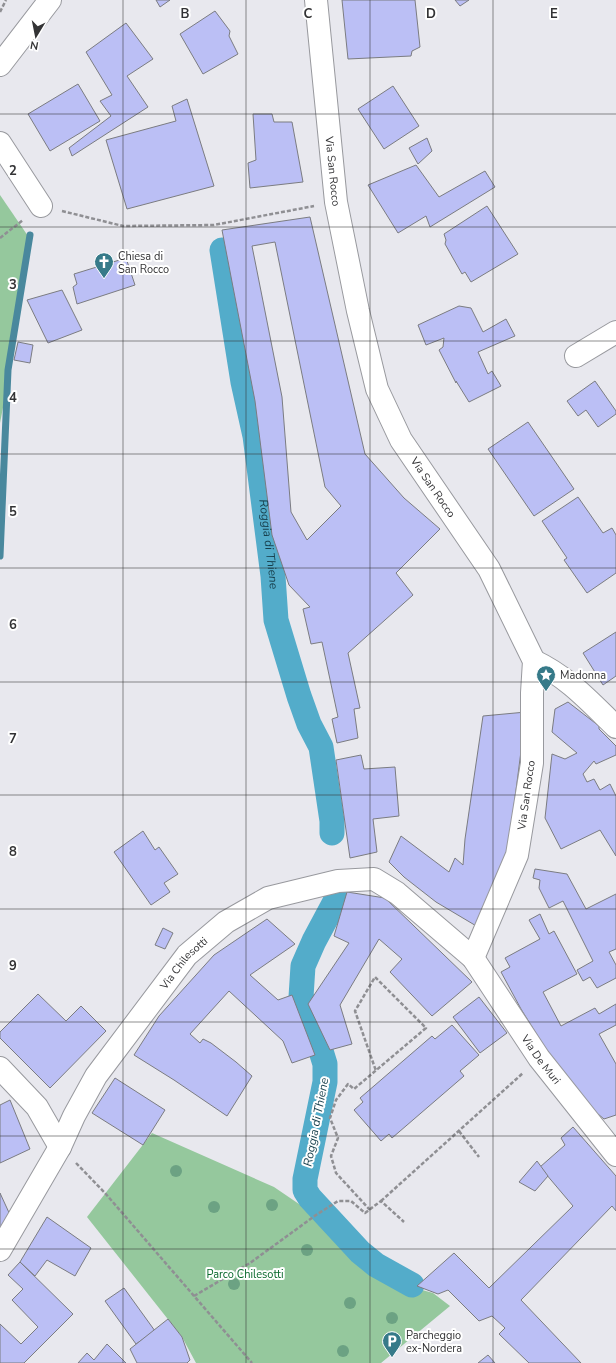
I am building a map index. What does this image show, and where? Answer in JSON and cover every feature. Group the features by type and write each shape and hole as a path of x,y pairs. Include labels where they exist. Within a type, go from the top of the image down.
{"street":[{"path":"0,66 50,0"},
{"name":"Via San Rocco","path":"316,0 336,202 358,311 377,389 400,440 489,569 534,661 532,693 532,763 518,855 473,958"},
{"path":"0,143 41,206"},
{"path":"576,356 616,332"},
{"path":"534,661 549,668 573,685 616,727"},
{"name":"Via Chilesotti","path":"0,1250 60,1147 74,1116 96,1076 187,955 226,922 268,898 338,880 374,879 397,893 473,958"},
{"name":"Via De Muri","path":"473,958 540,1058 616,1155"},
{"path":"0,1068 37,1107 60,1147"}],"path":[{"path":"0,12 6,0"},
{"path":"0,238 41,206 123,226 214,225 336,202"},
{"path":"370,1210 336,1173 331,1156 338,1138 330,1118 336,1100 348,1084 354,1089 376,1071 426,1028 375,977 355,1012 376,1071"},
{"path":"194,1296 250,1263 316,1215 338,1201 351,1201 365,1214 540,1058"},
{"path":"459,1131 480,1157"},
{"path":"60,1147 105,1193 252,1363"},
{"path":"381,1201 404,1222"}],"green space":[{"path":"0,195 28,236 8,382 0,423"},
{"name":"Parco Chilesotti","path":"152,1133 274,1187 321,1219 356,1257 404,1285 433,1293 450,1306 381,1363 196,1363 182,1337 87,1217"}],"building":[{"path":"156,0 170,0 160,7"},
{"path":"342,0 415,0 420,47 412,51 411,56 348,59"},
{"path":"455,0 469,0 460,6"},
{"path":"215,11 230,31 229,36 238,54 203,74 180,34"},
{"path":"126,23 153,59 127,76 148,107 72,156 69,148 111,116 100,101 112,95 86,52"},
{"path":"78,84 100,121 50,151 28,114"},
{"path":"393,86 419,126 384,149 358,109"},
{"path":"187,99 214,186 127,209 106,140 176,121 172,106"},
{"path":"253,114 272,114 274,122 292,122 303,182 250,188 248,163 256,160"},
{"path":"427,138 432,151 418,164 409,148"},
{"path":"416,165 439,197 485,171 495,187 430,227 426,216 398,233 368,185"},
{"path":"487,206 518,254 471,282 465,272 462,274 445,244 446,240 444,234"},
{"path":"310,217 365,454 404,498 440,529 396,573 413,595 348,653 360,708 354,709 358,738 337,743 332,719 338,717 322,642 311,644 303,609 310,607 289,585 272,535 255,401 222,230","holes":["275,242 325,487 341,506 307,540 291,512 282,397 252,246"]},
{"name":"Chiesa di San Rocco","path":"126,258 135,285 77,304 73,287 77,284 74,274"},
{"path":"62,290 82,330 48,343 27,300"},
{"path":"459,306 471,308 483,332 506,319 515,336 478,352 488,374 492,371 501,386 469,402 456,381 456,383 439,350 443,347 444,338 426,345 418,325"},
{"path":"18,342 33,345 30,363 14,360"},
{"path":"595,381 616,411 616,414 598,427 586,410 578,416 567,401"},
{"path":"528,422 574,489 534,516 488,449"},
{"path":"578,497 603,533 612,528 616,535 616,573 587,593 564,560 567,558 542,521"},
{"path":"616,632 616,676 603,685 583,653"},
{"path":"568,702 599,726 599,729 616,746 616,755 596,764 594,761 583,774 587,782 594,779 600,790 610,784 616,796 616,856 600,830 561,849 545,818 552,754 565,759 577,753 552,732 555,709"},
{"path":"526,712 509,845 478,927 436,902 404,877 389,862 401,836 449,872 455,858 463,865 465,839 483,716"},
{"path":"361,755 364,769 395,767 399,816 373,819 377,852 350,858 336,760"},
{"path":"143,831 155,850 159,847 178,874 164,883 170,892 151,905 114,852"},
{"path":"535,869 567,874 586,909 616,894 616,949 609,952 616,965 616,978 597,988 590,977 583,981 577,970 593,961 563,901 549,908 539,888 540,880 533,878"},
{"path":"347,892 385,898 472,982 432,1016 390,972 402,959 379,939 340,1005 352,1044 330,1050 308,1004 349,943 334,936"},
{"path":"540,914 549,934 554,931 577,974 543,992 561,1026 595,1008 599,1014 616,1004 616,1025 599,1034 616,1064 616,1115 604,1119 586,1104 555,1064 521,1009 501,972 510,967 505,958 540,939 529,920"},
{"path":"267,919 295,944 250,975 278,1000 292,995 315,1055 292,1063 283,1041 229,991 190,1034 200,1043 203,1039 211,1043 252,1076 227,1116 134,1055 159,1016 214,955"},
{"path":"163,928 173,933 165,949 155,945"},
{"path":"38,994 66,1021 81,1006 106,1031 50,1088 0,1038 0,1032"},
{"path":"479,997 507,1033 480,1053 453,1017"},
{"path":"452,1025 479,1055 460,1071 464,1076 392,1138 389,1134 381,1141 354,1110 363,1102 360,1098 432,1036 435,1039"},
{"path":"115,1078 165,1110 143,1145 92,1113"},
{"path":"10,1100 30,1149 0,1163 0,1105"},
{"path":"573,1127 616,1176 616,1211 612,1206 521,1300 581,1363 529,1363 499,1334 505,1328 492,1316 479,1321 448,1290 438,1294 417,1286 454,1253 489,1288 573,1206 540,1167 565,1145 561,1138"},
{"path":"537,1161 548,1176 535,1191 519,1182"},
{"path":"0,1193 11,1217 0,1234"},
{"path":"47,1217 91,1248 75,1276 47,1260 35,1276 20,1262"},
{"path":"20,1262 73,1314 24,1363 0,1363 0,1324 21,1344 38,1327 12,1300 23,1289 8,1275"},
{"path":"124,1288 155,1331 136,1344 105,1301"},
{"path":"168,1319 182,1337 190,1360 187,1363 137,1363 130,1349"},
{"path":"107,1344 126,1363 78,1363 87,1353 94,1360"},
{"path":"488,1355 495,1363 478,1363"}],"waterway":[{"path":"0,556 8,370 30,235"},
{"name":"Roggia di Thiene","path":"222,250 243,382 255,436 273,576 276,620 299,696 309,724 321,747 332,821 332,833"},
{"name":"Roggia di Thiene","path":"337,898 314,941 303,966 301,997 309,1012 325,1064 325,1082 305,1179 305,1190 310,1198 360,1252 376,1265 412,1285"}],"place":[{"name":"Chiesa di San Rocco","path":"104,279"},
{"name":"Madonna","path":"546,692"},
{"name":"Parcheggio ex-Nordera","path":"392,1358"}]}
